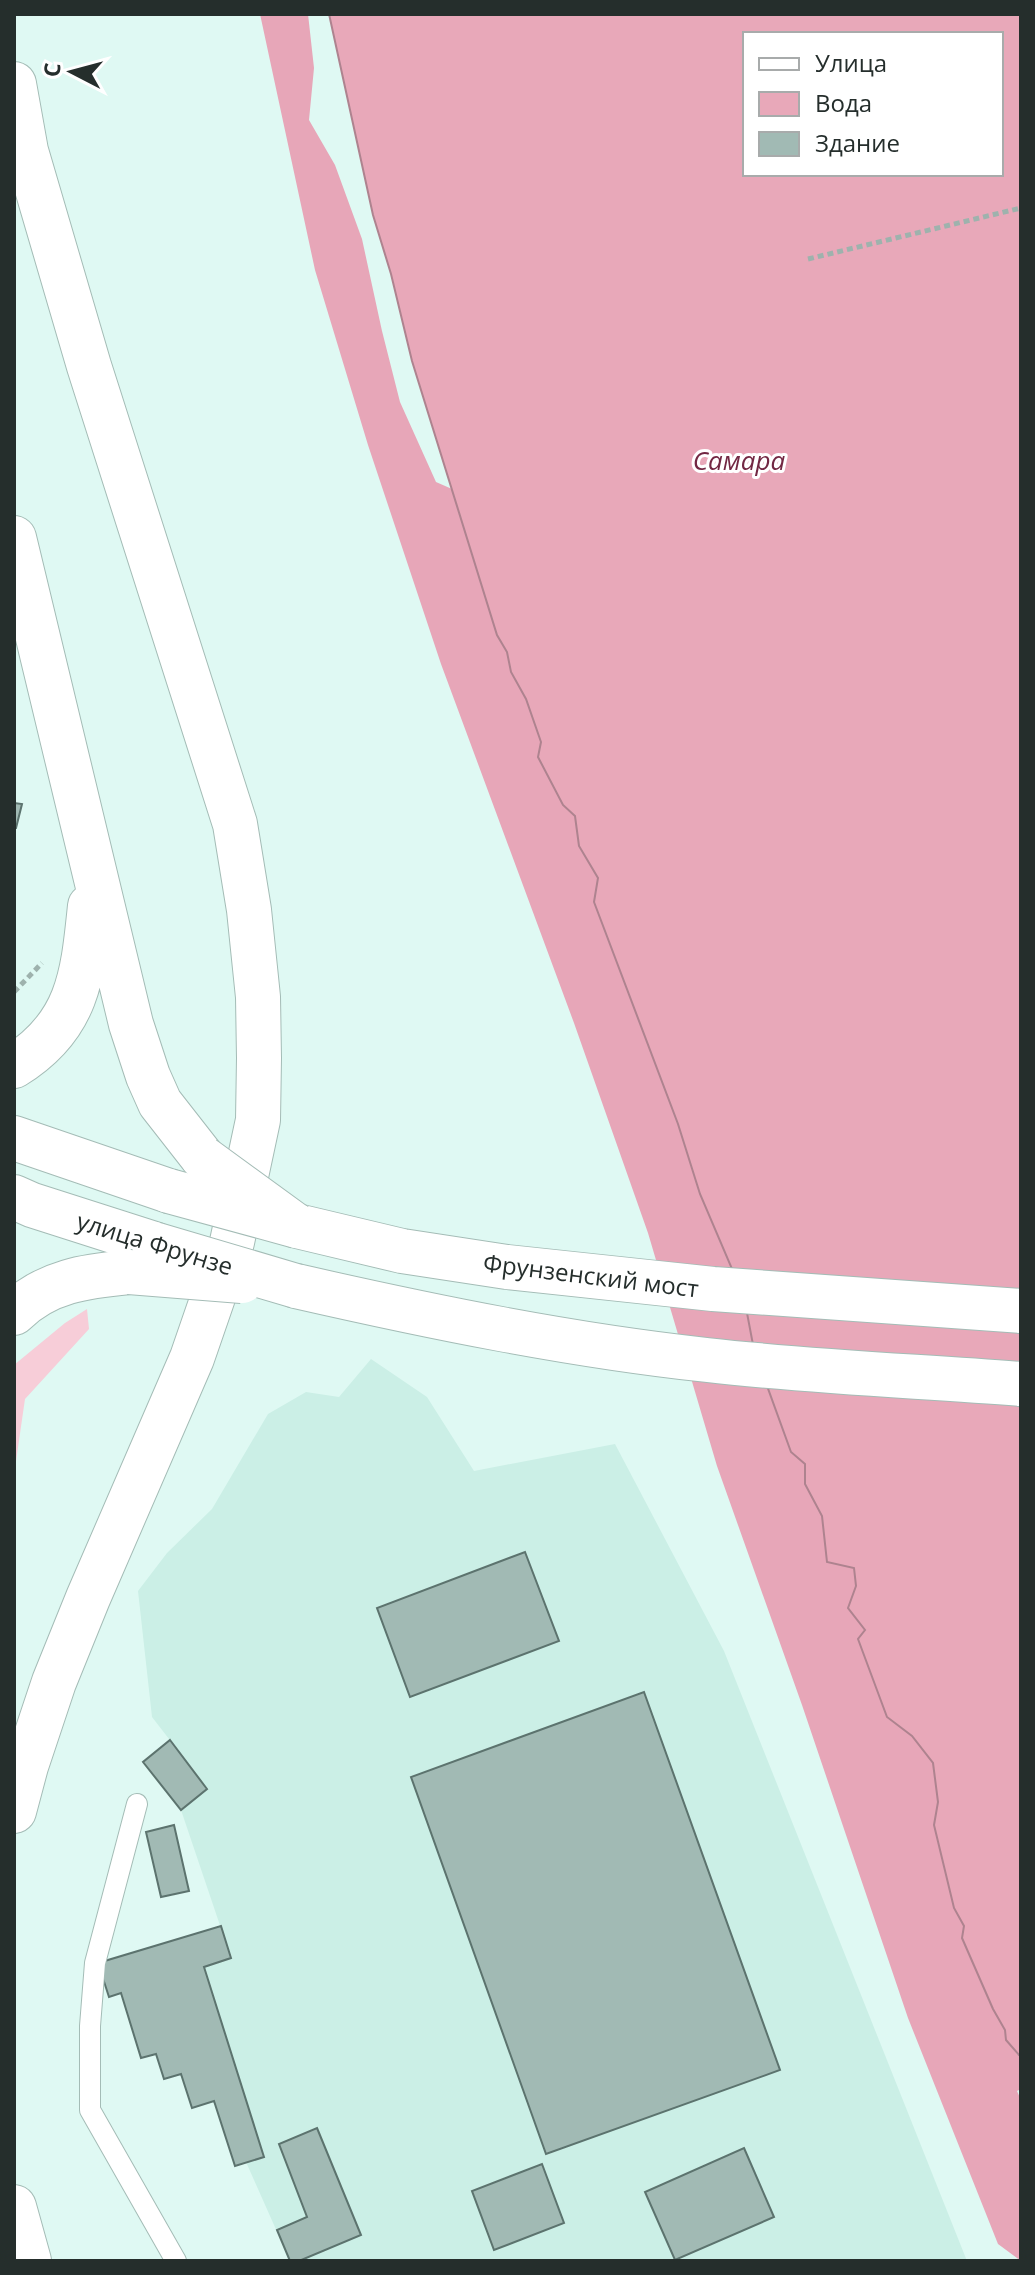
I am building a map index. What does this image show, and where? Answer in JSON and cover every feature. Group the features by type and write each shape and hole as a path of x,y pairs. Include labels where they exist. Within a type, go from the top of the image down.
{"main road":[{"path":"14,84 26,151 89,366 235,824 249,910 258,997 259,1058 258,1120 232,1242 192,1358 54,1682 14,1811"},
{"path":"17,553 131,1024 148,1076 160,1103 203,1158 297,1226"},
{"path":"14,1066 46,1041 64,1018 77,989 84,963 93,871"},
{"name":"Фрунзенский мост","path":"14,1138 169,1191 402,1251 507,1267 713,1289 1021,1311"},
{"name":"улица Фрунзе","path":"14,1197 141,1258 296,1286 409,1312 567,1340 707,1360 1021,1384"},
{"path":"14,1313 50,1287 141,1258"},
{"path":"14,2207 29,2261"}],"lane":[{"path":"137,1804 95,1963 90,2026 90,2110 176,2261"}],"path":[{"path":"808,259 1021,208"},
{"path":"14,992 35,972"}],"shaded area":[{"path":"260,14 308,14 314,68 309,120 335,165 362,239 400,402 436,482 452,489 497,635 507,652 511,672 526,699 541,742 538,757 563,805 575,816 579,846 598,878 594,902 678,1124 700,1194 744,1297 767,1382 791,1452 805,1464 805,1484 822,1516 827,1562 854,1568 865,1630 887,1717 912,1736 933,1763 938,1802 934,1825 954,1908 964,1926 962,1938 1005,2030 1006,2040 1021,2055 1021,2089 1017,2091 1021,2100 1021,2261 998,2244 908,2018 717,1466 648,1233 441,664 368,445 315,270"},
{"path":"87,1309 89,1329 25,1399 14,1475 14,1365"},
{"path":"371,1359 427,1397 474,1471 615,1444 724,1651 967,2261 290,2261 246,2162 204,1967 231,1958 181,1810 207,1788 152,1717 138,1591 167,1553 212,1509 268,1414 306,1392 339,1397"}],"water":[{"name":"Самара","path":"329,14 1021,14 1021,2055 1006,2040 1005,2030 962,1938 964,1926 954,1908 934,1825 938,1802 933,1763 912,1736 887,1717 858,1639 865,1630 848,1608 856,1586 854,1568 827,1562 822,1516 805,1484 805,1464 791,1452 754,1350 744,1297 700,1194 678,1124 594,902 598,878 579,846 575,816 563,805 538,757 541,742 526,699 511,672 507,652 497,635 412,361 373,215"}],"building":[{"path":"14,803 22,804 16,828 14,828"},
{"path":"525,1552 559,1641 410,1697 377,1608"},
{"path":"644,1692 780,2070 546,2154 411,1777"},
{"path":"170,1740 207,1789 181,1810 143,1762"},
{"path":"174,1825 189,1891 161,1897 146,1832"},
{"path":"221,1926 231,1958 204,1967 264,2157 235,2166 214,2101 192,2108 181,2074 164,2079 156,2054 141,2058 121,1993 109,1997 98,1963"},
{"path":"317,2128 361,2235 299,2261 290,2261 277,2230 307,2217 279,2144"},
{"path":"744,2148 774,2217 675,2260 645,2192"},
{"path":"542,2164 564,2223 494,2250 472,2191"}]}
